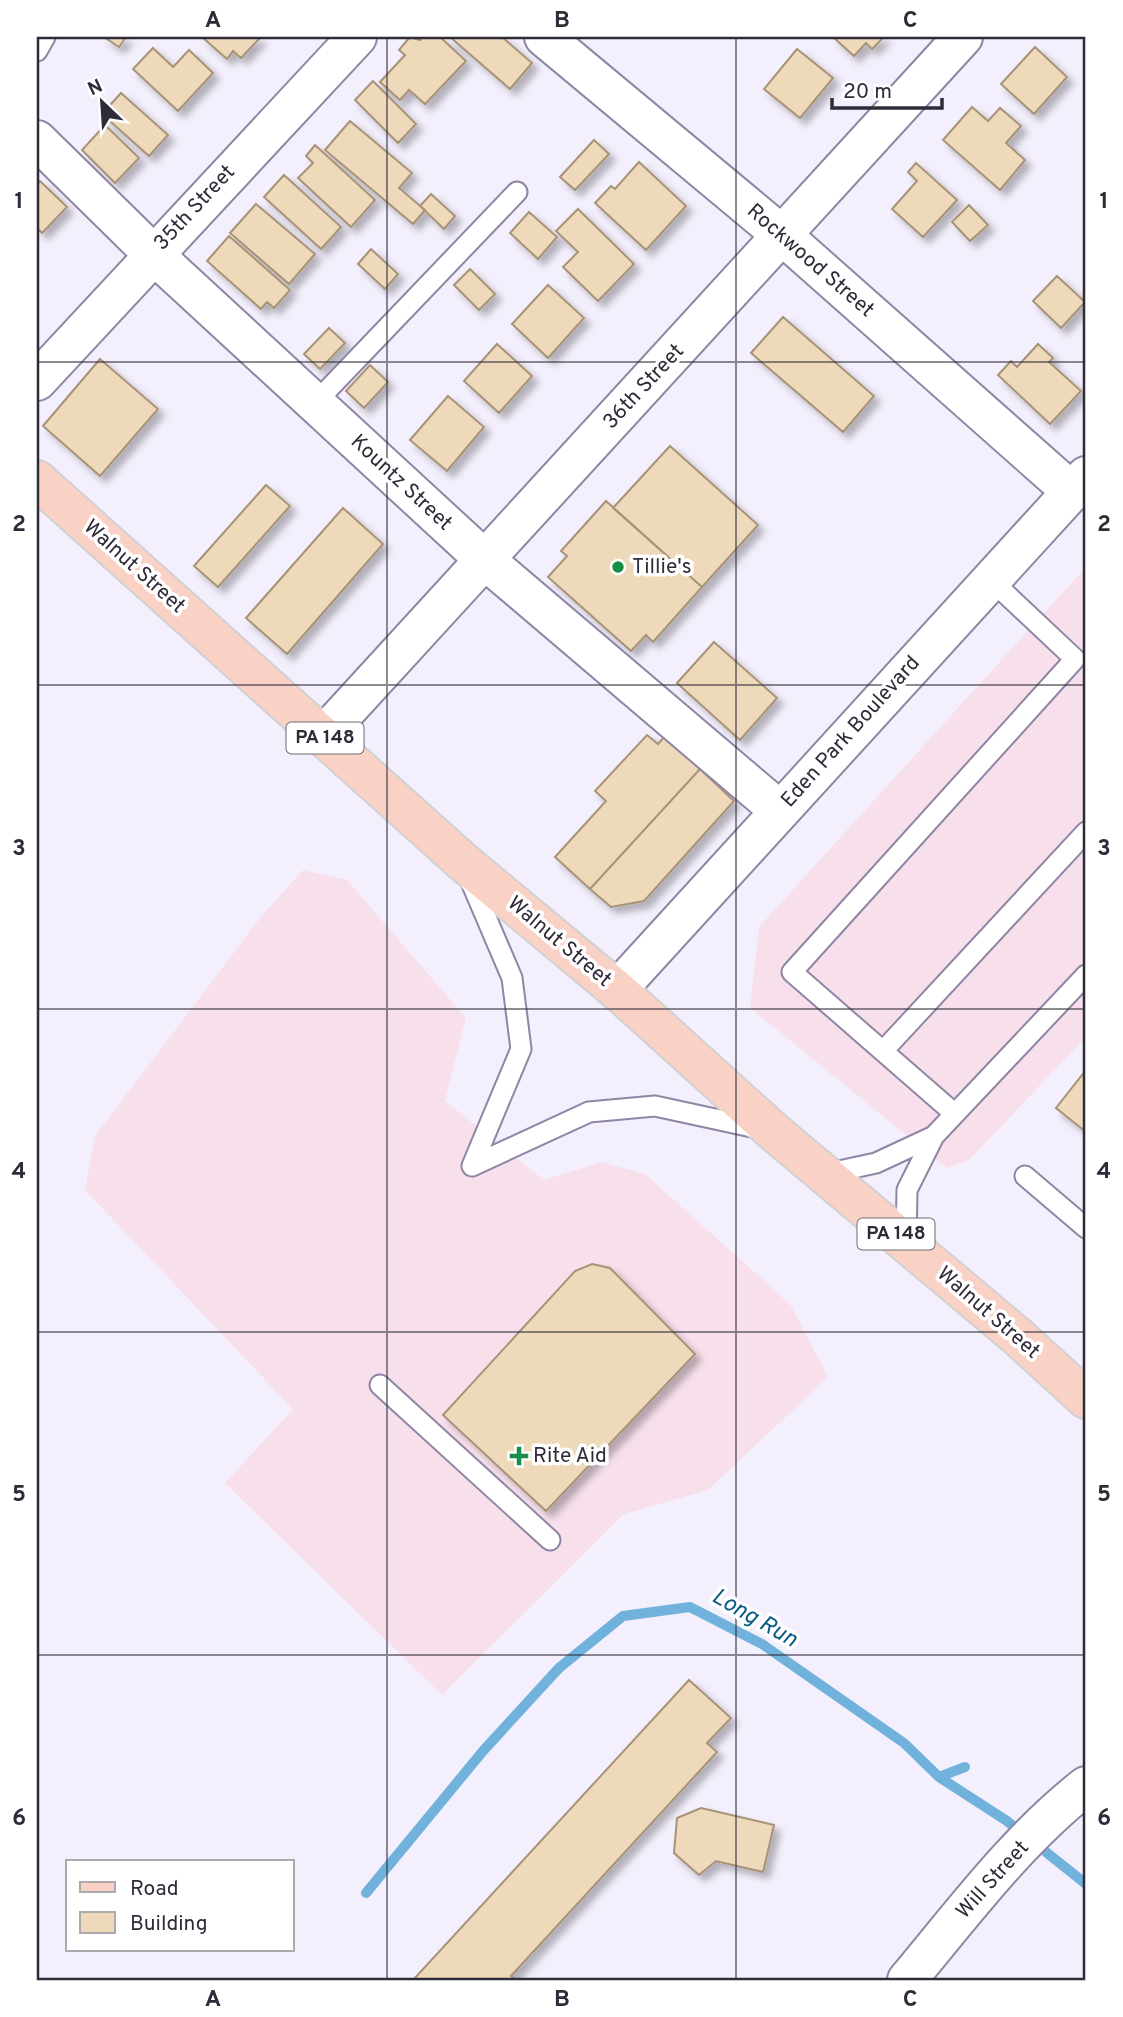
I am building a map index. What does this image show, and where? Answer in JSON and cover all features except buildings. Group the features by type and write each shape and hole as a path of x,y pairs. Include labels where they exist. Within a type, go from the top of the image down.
{"main road":[{"name":"Walnut Street","path":"37,480 462,861 617,990 774,1132 1086,1399"}],"street":[{"name":"35th Street","path":"37,381 152,253 357,37"},
{"name":"Rockwood Street","path":"544,37 1078,483"},
{"name":"36th Street","path":"323,736 963,37"},
{"name":"Kountz Street","path":"37,140 152,253 484,559 779,810"},
{"name":"Eden Park Boulevard","path":"617,990 1078,483"},
{"name":"Will Street","path":"907,1980 995,1874 1077,1794"}],"lane":[{"path":"37,51 45,37"},
{"path":"315,403 517,192"},
{"path":"955,1114 792,972 1081,664 990,579"},
{"path":"883,1051 1086,832"},
{"path":"462,861 512,978 521,1049 472,1166 589,1112 655,1106 774,1132"},
{"path":"906,1243 907,1190 934,1136 1086,975"},
{"path":"825,1174 876,1163 934,1136"},
{"path":"1025,1176 1086,1228"},
{"path":"380,1385 550,1540"}],"shaded area":[{"path":"1086,567 1086,1037 969,1160 947,1168 750,1008 759,927"},
{"path":"303,870 347,880 466,1018 445,1101 544,1180 601,1162 645,1174 790,1304 828,1377 708,1490 624,1514 442,1695 225,1483 293,1409 85,1190 95,1136 260,918"}],"waterway":[{"name":"Long Run","path":"366,1893 483,1751 559,1668 623,1616 690,1607 762,1644 904,1743 939,1777 1007,1821 1086,1884"},
{"path":"939,1777 965,1767"}],"place":[{"name":"Tillie's","path":"618,567"},
{"name":"Rite Aid","path":"519,1456"}]}
